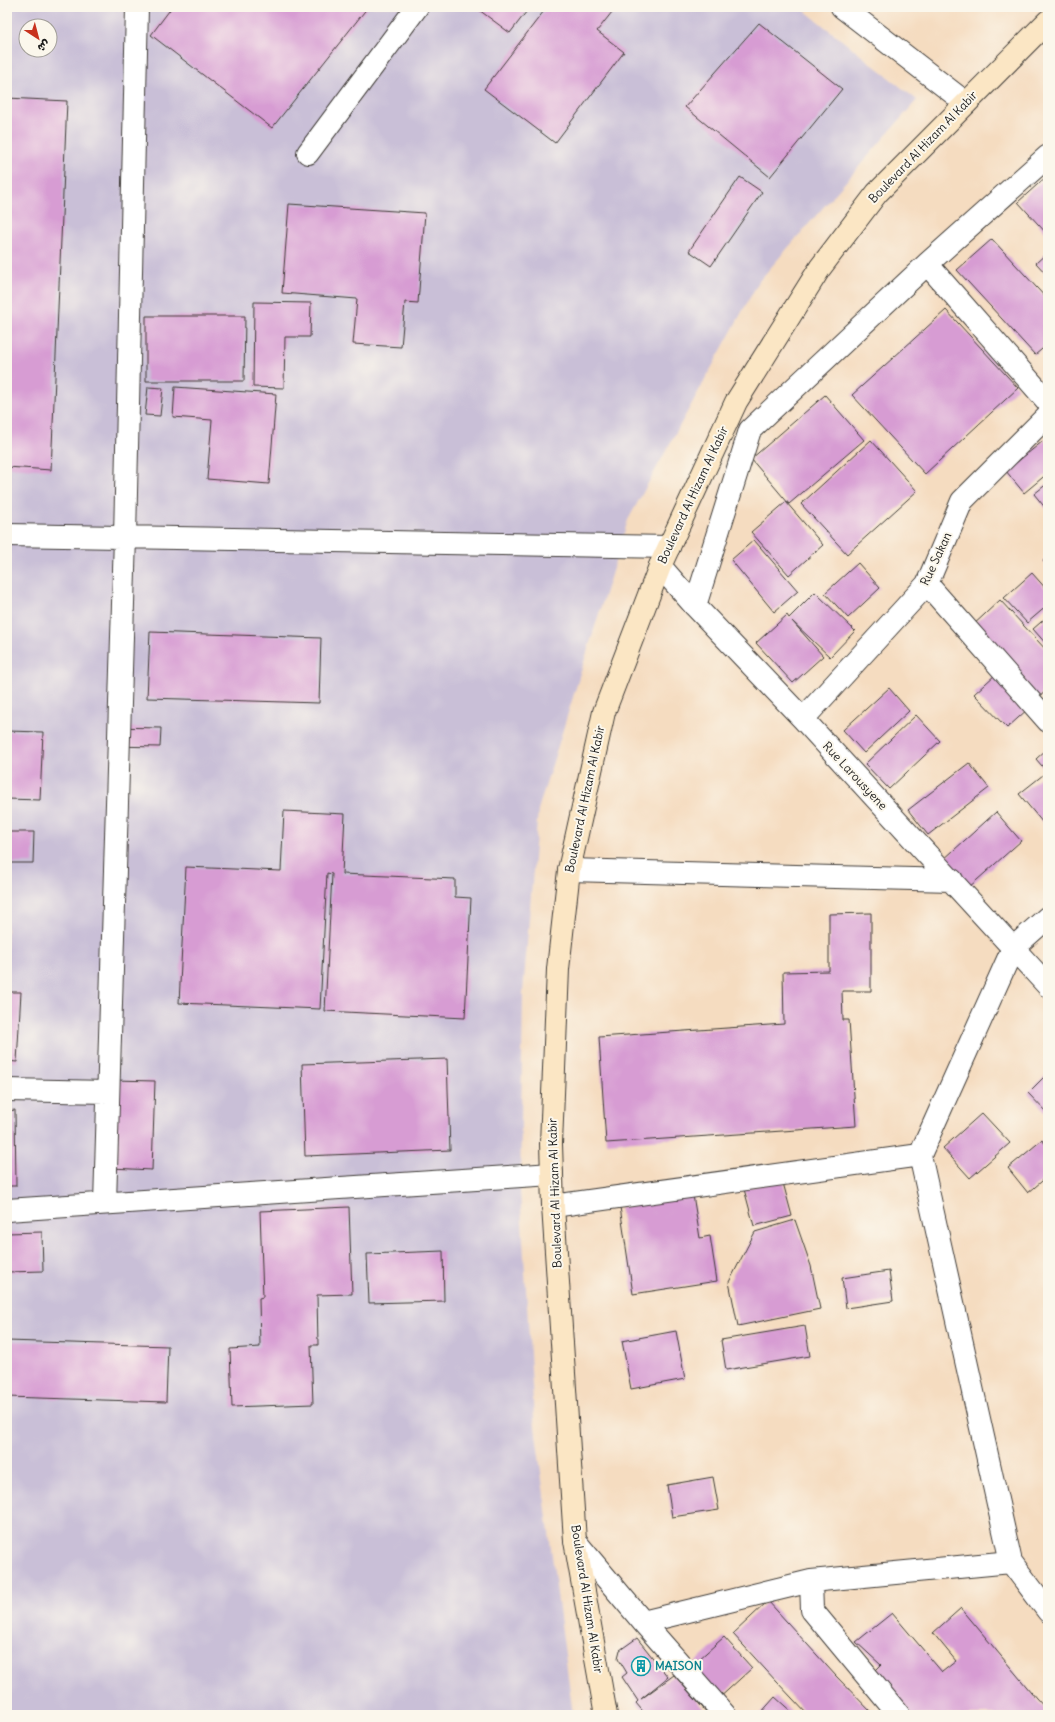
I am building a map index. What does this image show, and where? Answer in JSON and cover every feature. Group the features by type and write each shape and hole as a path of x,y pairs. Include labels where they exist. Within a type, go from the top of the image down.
{"main road":[{"name":"Boulevard Al Hizam Al Kabir","path":"606,1715 575,1541 553,1206 551,1144 558,969 569,870 604,712 665,557 736,402 820,268 876,193 1048,21"}],"street":[{"path":"105,1203 125,537 137,7"},
{"path":"308,153 417,7"},
{"path":"842,7 966,103"},
{"path":"695,606 750,430 927,264 1048,156"},
{"path":"927,264 1048,402"},
{"name":"Rue Sakan","path":"803,719 927,584 962,501 1048,415"},
{"path":"7,535 125,537 665,557"},
{"name":"Rue Larousyene","path":"665,557 695,606 803,719 1048,986"},
{"path":"927,584 1048,721"},
{"path":"569,870 952,880"},
{"path":"1048,918 1013,948 920,1155 1011,1562 1048,1611"},
{"path":"7,1090 108,1092"},
{"path":"553,1206 920,1155"},
{"path":"7,1210 552,1174"},
{"path":"575,1541 643,1622 725,1715"},
{"path":"643,1622 811,1581 1011,1562"},
{"path":"811,1581 812,1610 899,1715"}],"shaded area":[{"path":"7,7 800,7 917,100 759,281 628,520 538,810 523,992 520,1191 534,1419 573,1715 7,1715"}],"building":[{"path":"172,7 368,7 272,128 151,35"},
{"path":"475,7 530,7 510,33"},
{"path":"547,7 616,7 597,31 624,52 555,143 484,89"},
{"path":"759,23 842,89 770,177 685,107"},
{"path":"7,98 67,101 51,470 7,467"},
{"path":"1048,175 1048,235 1018,202"},
{"path":"740,177 762,192 711,266 689,251"},
{"path":"289,204 425,213 418,303 405,302 401,347 353,344 357,299 282,293"},
{"path":"992,239 1048,300 1048,344 1035,355 957,270"},
{"path":"1048,252 1048,276 1036,263"},
{"path":"254,302 311,303 310,337 285,337 284,388 253,387"},
{"path":"946,310 1018,388 925,474 852,395"},
{"path":"146,316 245,316 244,381 146,381"},
{"path":"148,387 163,388 160,416 145,415"},
{"path":"175,387 276,394 269,484 207,479 212,420 173,417"},
{"path":"825,395 864,440 789,504 751,459"},
{"path":"1048,437 1048,473 1024,493 1006,471"},
{"path":"871,440 917,491 847,554 801,504"},
{"path":"1048,483 1048,509 1047,510 1034,494"},
{"path":"786,502 823,545 789,575 751,532"},
{"path":"754,540 798,591 774,612 731,560"},
{"path":"1048,556 1048,567 1043,561"},
{"path":"858,563 880,588 848,618 825,593"},
{"path":"1032,573 1048,591 1048,605 1027,623 1004,598"},
{"path":"815,592 855,631 830,657 792,621 823,656 793,683 756,643 787,615 789,618"},
{"path":"1000,600 1048,652 1048,689 1037,699 971,627"},
{"path":"1048,616 1048,646 1033,629"},
{"path":"150,632 321,638 319,703 147,698"},
{"path":"996,674 1029,708 1007,728 974,694"},
{"path":"889,688 909,711 864,753 843,730"},
{"path":"916,715 940,741 889,789 865,764"},
{"path":"110,727 161,728 160,747 110,746"},
{"path":"7,731 43,732 40,800 7,799"},
{"path":"1048,748 1048,773 1036,759"},
{"path":"969,763 989,788 928,835 908,810"},
{"path":"1043,775 1048,781 1048,829 1019,794"},
{"path":"284,811 345,814 342,874 455,879 455,897 471,898 465,1018 325,1011 332,874 327,873 320,1009 179,1003 186,867 281,871"},
{"path":"996,812 1021,841 968,888 943,860"},
{"path":"7,832 34,832 33,863 7,863"},
{"path":"871,913 871,991 842,991 843,1020 849,1020 856,1126 606,1143 599,1037 784,1024 783,972 829,971 829,914"},
{"path":"7,992 21,992 17,1062 7,1061"},
{"path":"447,1059 450,1150 305,1156 302,1064"},
{"path":"1048,1073 1048,1114 1028,1093"},
{"path":"114,1080 155,1081 152,1170 111,1168"},
{"path":"15,1110 16,1186 7,1186 7,1111"},
{"path":"982,1113 1010,1143 970,1178 943,1148"},
{"path":"1042,1140 1048,1147 1048,1176 1028,1193 1008,1168"},
{"path":"782,1179 792,1216 754,1226 744,1189"},
{"path":"693,1195 700,1238 710,1236 717,1281 633,1294 620,1207"},
{"path":"349,1207 352,1294 317,1295 318,1345 311,1345 313,1404 232,1407 230,1349 260,1347 259,1298 263,1297 260,1211"},
{"path":"795,1220 811,1266 820,1309 738,1326 729,1282 755,1232"},
{"path":"42,1232 43,1271 7,1272 7,1233"},
{"path":"443,1251 444,1301 369,1303 367,1254"},
{"path":"889,1271 893,1301 846,1308 842,1278"},
{"path":"805,1326 810,1356 726,1370 721,1340"},
{"path":"676,1331 685,1379 631,1389 622,1341"},
{"path":"7,1341 168,1346 166,1402 7,1397"},
{"path":"713,1477 719,1510 672,1517 667,1485"},
{"path":"768,1601 836,1676 874,1715 808,1715 776,1681 733,1634"},
{"path":"961,1608 1048,1711 1048,1715 912,1715 875,1671 881,1665 856,1642 892,1613 942,1672 956,1661 933,1633"},
{"path":"724,1637 752,1668 717,1700 689,1668"},
{"path":"637,1638 668,1677 641,1699 674,1675 709,1715 646,1715 636,1703 638,1701 622,1677 627,1673 618,1658 620,1650"},
{"path":"775,1697 795,1715 759,1715"}],"place":[{"name":"MAISON","path":"641,1666"}]}
